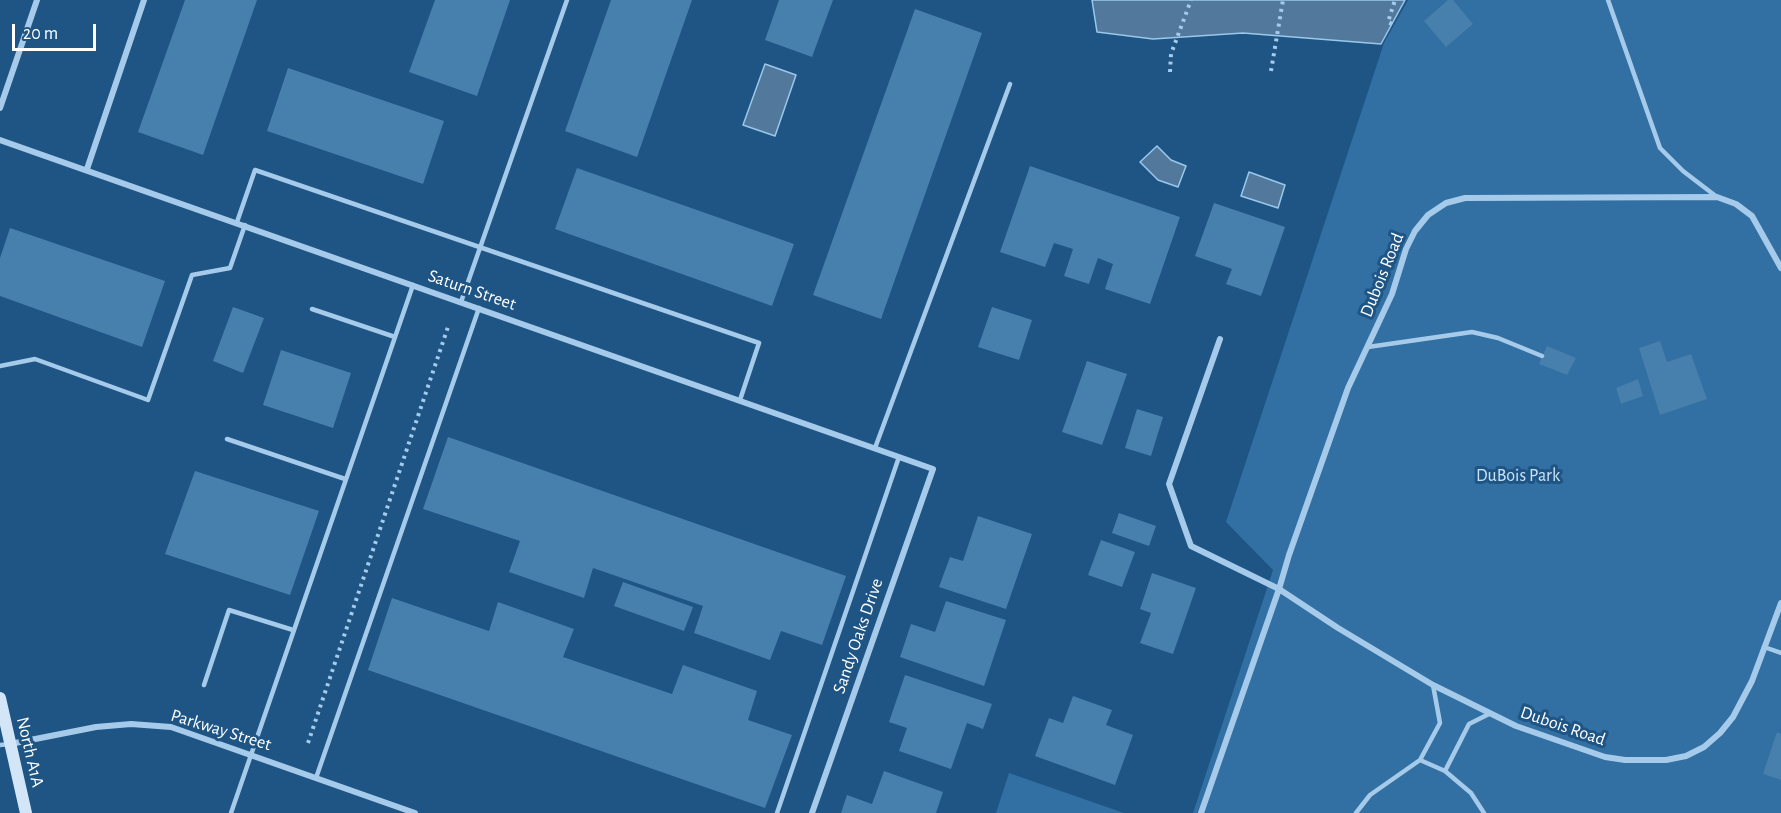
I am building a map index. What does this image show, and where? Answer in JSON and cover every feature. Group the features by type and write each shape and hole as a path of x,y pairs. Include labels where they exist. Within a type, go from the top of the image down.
{"street":[{"path":"0,108 37,0"},
{"path":"87,169 144,0"},
{"name":"Saturn Street","path":"0,140 933,469"},
{"name":"Dubois Road","path":"1201,813 1348,388 1392,294 1406,249 1415,231 1428,215 1446,203 1466,198 1717,196 1736,204 1752,216 1781,268"},
{"path":"1220,339 1169,484 1191,546 1279,590"},
{"name":"Sandy Oaks Drive","path":"812,813 933,469"},
{"name":"Dubois Road","path":"1279,590 1433,685 1489,714 1516,726 1605,757 1626,760 1666,760 1686,756 1704,747 1720,734 1752,681 1781,603"},
{"name":"North A1A","path":"0,698 5,745 26,813"},
{"name":"Parkway Street","path":"5,745 96,727 131,724 171,727 415,813"}],"lane":[{"path":"462,302 567,0"},
{"name":"Dubois Road","path":"1608,0 1660,147 1683,171 1717,196"},
{"path":"875,448 1010,84"},
{"path":"237,222 255,170 759,343 740,400"},
{"path":"0,366 35,359 148,400 192,275 230,268 245,225"},
{"path":"231,813 412,285"},
{"path":"316,778 478,308"},
{"path":"312,309 395,337"},
{"path":"1368,347 1472,332 1498,338 1542,356"},
{"path":"227,439 345,479"},
{"path":"777,813 899,457"},
{"path":"204,685 229,610 293,630"},
{"path":"1764,647 1781,653"},
{"path":"1356,813 1370,795 1420,760 1440,723 1433,685"},
{"path":"1445,771 1469,724 1489,714"},
{"path":"1420,760 1445,771 1471,794 1484,813"}],"path":[{"path":"1170,72 1171,54 1191,0"},
{"path":"1271,71 1283,0"},
{"path":"1392,24 1388,22 1395,0"},
{"path":"308,743 448,324"}],"green space":[{"name":"DuBois Park","path":"1408,0 1781,0 1781,813 1193,813 1273,570 1226,522 1384,43"},
{"path":"1009,773 1124,813 996,813"}],"shaded area":[{"path":"1092,0 1405,0 1381,44 1243,33 1153,39 1097,32"},
{"path":"765,64 796,75 775,136 743,125"},
{"path":"1157,146 1171,160 1186,166 1178,187 1158,180 1140,162"},
{"path":"1249,172 1285,185 1278,208 1241,196"}],"building":[{"path":"185,0 257,0 203,155 138,132"},
{"path":"435,0 510,0 477,96 409,72"},
{"path":"611,0 692,0 637,157 565,131"},
{"path":"779,0 833,0 812,57 765,40"},
{"path":"1448,0 1453,0 1473,24 1446,47 1424,21"},
{"path":"915,9 982,33 881,319 813,295"},
{"path":"288,68 444,121 423,184 267,131"},
{"path":"1030,166 1180,217 1150,304 1105,289 1113,264 1098,258 1089,284 1064,276 1073,249 1054,243 1045,267 1000,252"},
{"path":"577,168 794,244 772,306 555,229"},
{"path":"1214,203 1285,227 1261,296 1226,284 1232,269 1195,256"},
{"path":"10,228 165,281 142,347 0,296 0,258"},
{"path":"233,307 264,318 243,373 213,361"},
{"path":"992,307 1032,320 1019,360 978,347"},
{"path":"1660,341 1667,362 1691,354 1707,399 1660,415 1639,348"},
{"path":"1547,346 1576,358 1567,375 1539,364"},
{"path":"281,350 351,373 333,428 263,405"},
{"path":"1087,361 1127,374 1102,445 1062,432"},
{"path":"1638,379 1643,396 1621,404 1616,388"},
{"path":"1137,409 1163,417 1151,456 1125,448"},
{"path":"448,437 846,576 822,645 781,631 770,660 694,633 703,606 593,568 584,598 509,572 520,541 423,509"},
{"path":"195,471 319,511 290,595 165,554"},
{"path":"1119,513 1156,526 1149,546 1112,533"},
{"path":"978,516 1032,534 1006,609 939,587 950,557 963,561"},
{"path":"1101,540 1135,552 1122,587 1088,575"},
{"path":"1152,573 1196,588 1173,654 1140,643 1151,613 1140,609"},
{"path":"623,582 693,607 684,631 614,606"},
{"path":"392,598 489,631 498,602 574,629 563,657 672,694 683,665 757,691 748,720 792,735 765,808 368,670"},
{"path":"946,601 1006,620 984,686 900,657 911,624 935,632"},
{"path":"905,675 992,704 983,729 967,723 951,769 899,751 907,728 889,722"},
{"path":"1073,696 1112,710 1106,725 1133,735 1115,785 1035,756 1049,718 1063,723"},
{"path":"1777,732 1781,734 1781,780 1763,774"},
{"path":"884,771 943,792 936,813 841,813 847,795 872,804"}]}
